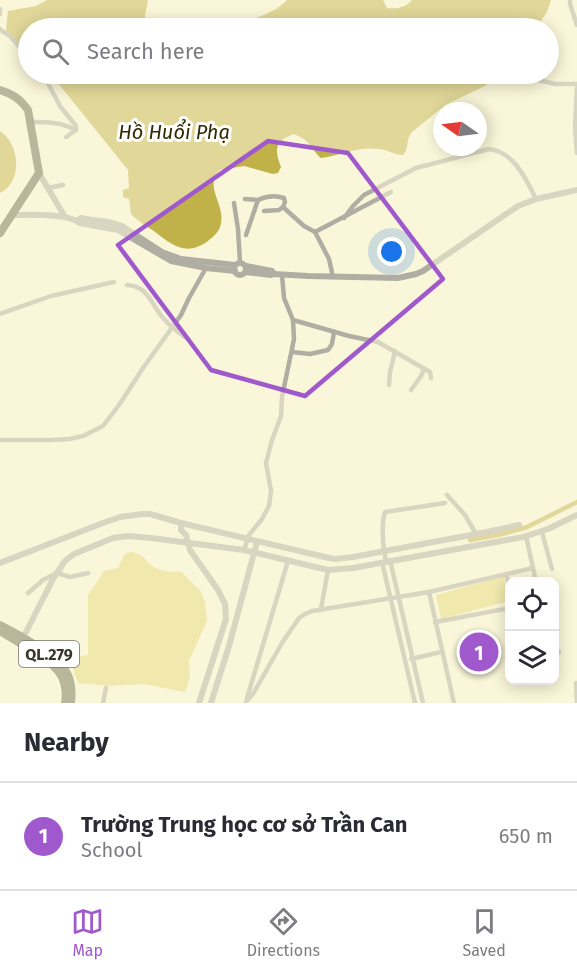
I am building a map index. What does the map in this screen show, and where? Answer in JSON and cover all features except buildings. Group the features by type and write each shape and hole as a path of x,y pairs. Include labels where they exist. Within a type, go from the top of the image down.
{"highway":[{"path":"0,90 18,98 28,110 39,173 0,233"},
{"name":"QL.279","path":"0,625 48,654 62,666 68,673 71,685 71,703"},
{"name":"QL.279","path":"0,631 60,673 65,686 65,703"}],"street":[{"path":"577,3 570,2 577,25"},
{"path":"0,9 0,14"},
{"path":"0,29 18,45"},
{"path":"48,84 66,116 76,126 76,130"},
{"path":"555,84 577,86 577,153"},
{"path":"31,122 61,123 76,130"},
{"path":"66,137 76,130"},
{"path":"344,218 364,195 416,168 489,148 504,154 517,166 536,199"},
{"path":"39,173 65,217"},
{"path":"48,188 63,185"},
{"path":"78,220 81,218 122,226 162,252 181,259 240,267 271,275 274,273 398,278 416,274 508,211 526,202 577,190"},
{"path":"315,232 391,192"},
{"path":"245,199 258,200 279,196 284,198 283,207 279,210 264,211"},
{"path":"246,235 258,200"},
{"path":"234,204 240,267"},
{"path":"283,207 304,226 315,232 329,259 333,277"},
{"path":"11,215 65,217 78,220 80,223 118,230 171,261 206,268 240,267"},
{"path":"0,440 69,439 84,436 103,426 181,315 206,268"},
{"path":"244,550 251,532 269,506 271,491 266,463 281,416 282,397 294,339 293,320 284,298 282,275"},
{"path":"0,314 51,296 114,282"},
{"path":"127,285 137,286 143,291 163,318 186,338"},
{"path":"293,320 378,342 430,372 431,378"},
{"path":"292,352 310,354 328,350 332,344 334,332"},
{"path":"389,385 395,351"},
{"path":"411,390 424,369"},
{"path":"447,495 465,515 476,534"},
{"path":"415,703 391,598 384,552 383,517 386,512 445,503"},
{"path":"0,563 120,517 150,514 257,542 335,559 476,534 496,535 522,531"},
{"path":"23,638 65,561 74,554 113,538 128,536 244,550 328,570 353,568 496,535 522,531 542,532 577,515"},
{"path":"181,523 181,530 186,535 187,543 194,556 225,604 226,619 211,703"},
{"path":"522,531 535,577"},
{"path":"542,532 552,569"},
{"path":"199,703 218,658 257,542"},
{"path":"246,702 288,561"},
{"path":"386,561 398,597 423,703"},
{"path":"246,702 253,694 282,643 299,618 305,614 321,609 429,592 533,568"},
{"path":"321,609 328,570"},
{"path":"28,593 43,580 57,573 70,577 88,573"},
{"path":"429,592 454,703"},
{"path":"435,622 505,609"},
{"path":"405,660 441,652"},
{"path":"576,683 577,703"},
{"path":"103,703 106,688"}],"highlighted area":[{"path":"268,141 348,153 443,279 305,396 211,370 118,245"}],"shaded area":[{"path":"132,552 140,555 160,570 182,572 200,590 205,602 207,621 189,661 190,677 185,692 143,684 109,686 78,683 69,658 88,655 88,595 104,571 118,568 125,553"},
{"path":"504,576 505,602 441,619 436,595"}],"water":[{"path":"47,0 148,0 146,18 18,18 18,42 6,31 8,11 36,6"},
{"path":"287,0 383,0 387,8 394,8 404,6 412,0 551,0 543,18 255,18"},
{"name":"Hồ Huổi Phạ","path":"59,84 487,84 451,102 433,102 433,115 411,133 403,155 371,148 321,158 306,141 293,134 279,143 277,155 281,167 278,173 273,174 244,166 220,170 215,176 214,188 221,223 214,235 200,246 186,249 173,245 139,221 131,214 129,199 123,197 123,190 129,188 128,170"},
{"path":"0,131 12,145 16,163 13,180 0,193"}],"waterway":[{"path":"470,540 527,527 577,502"}],"place":[{"name":"Trường Trung học cơ sở Trần Can","path":"479,652"}]}
